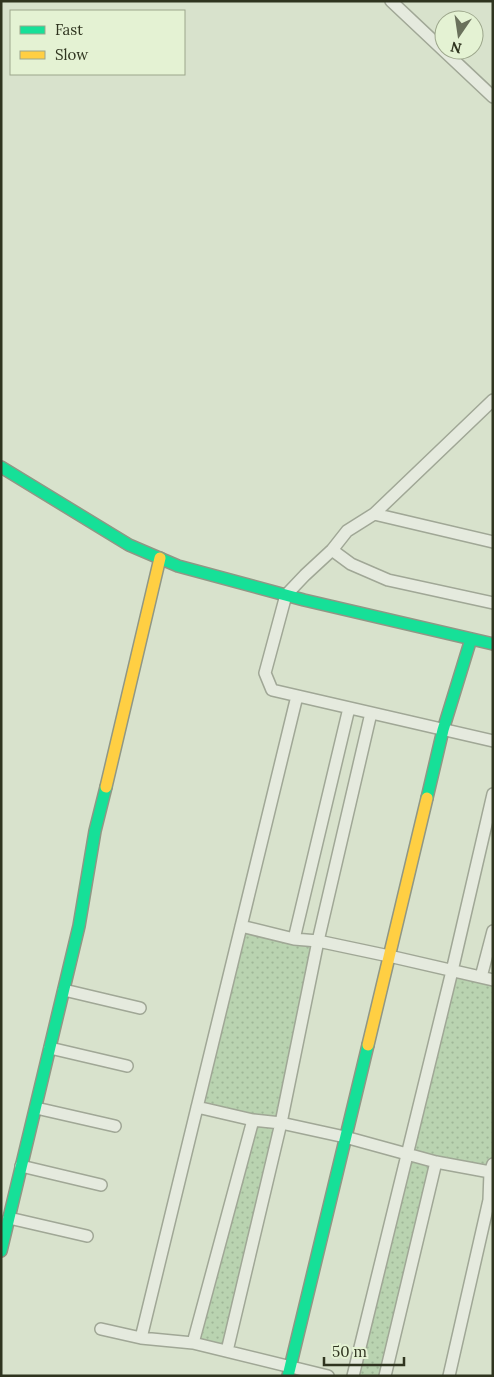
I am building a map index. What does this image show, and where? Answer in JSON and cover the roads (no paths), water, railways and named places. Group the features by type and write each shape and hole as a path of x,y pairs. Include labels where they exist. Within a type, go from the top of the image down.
{"street":[{"path":"391,1 493,97"},
{"path":"493,400 374,514 347,532 332,550 286,595 266,673 272,690 493,741"},
{"path":"1,467 129,544 178,566 286,595 493,644"},
{"path":"374,514 493,542"},
{"path":"332,550 350,564 388,580 493,603"},
{"path":"1,1251 79,926 95,831 160,558"},
{"path":"289,1371 443,730 470,639"},
{"path":"141,1338 297,696"},
{"path":"294,939 349,708"},
{"path":"227,1351 282,1123 318,941 371,713"},
{"path":"353,1376 493,794"},
{"path":"241,926 294,939 318,941 389,956 487,979 493,930"},
{"path":"64,990 140,1008"},
{"path":"50,1048 127,1066"},
{"path":"197,1107 253,1120 282,1123 436,1162 492,1168 489,1200 449,1376"},
{"path":"36,1108 115,1126"},
{"path":"193,1343 253,1120"},
{"path":"385,1376 436,1162"},
{"path":"22,1166 101,1185"},
{"path":"9,1218 87,1236"},
{"path":"102,1329 141,1338 193,1343 227,1351 289,1371 328,1376"}]}
